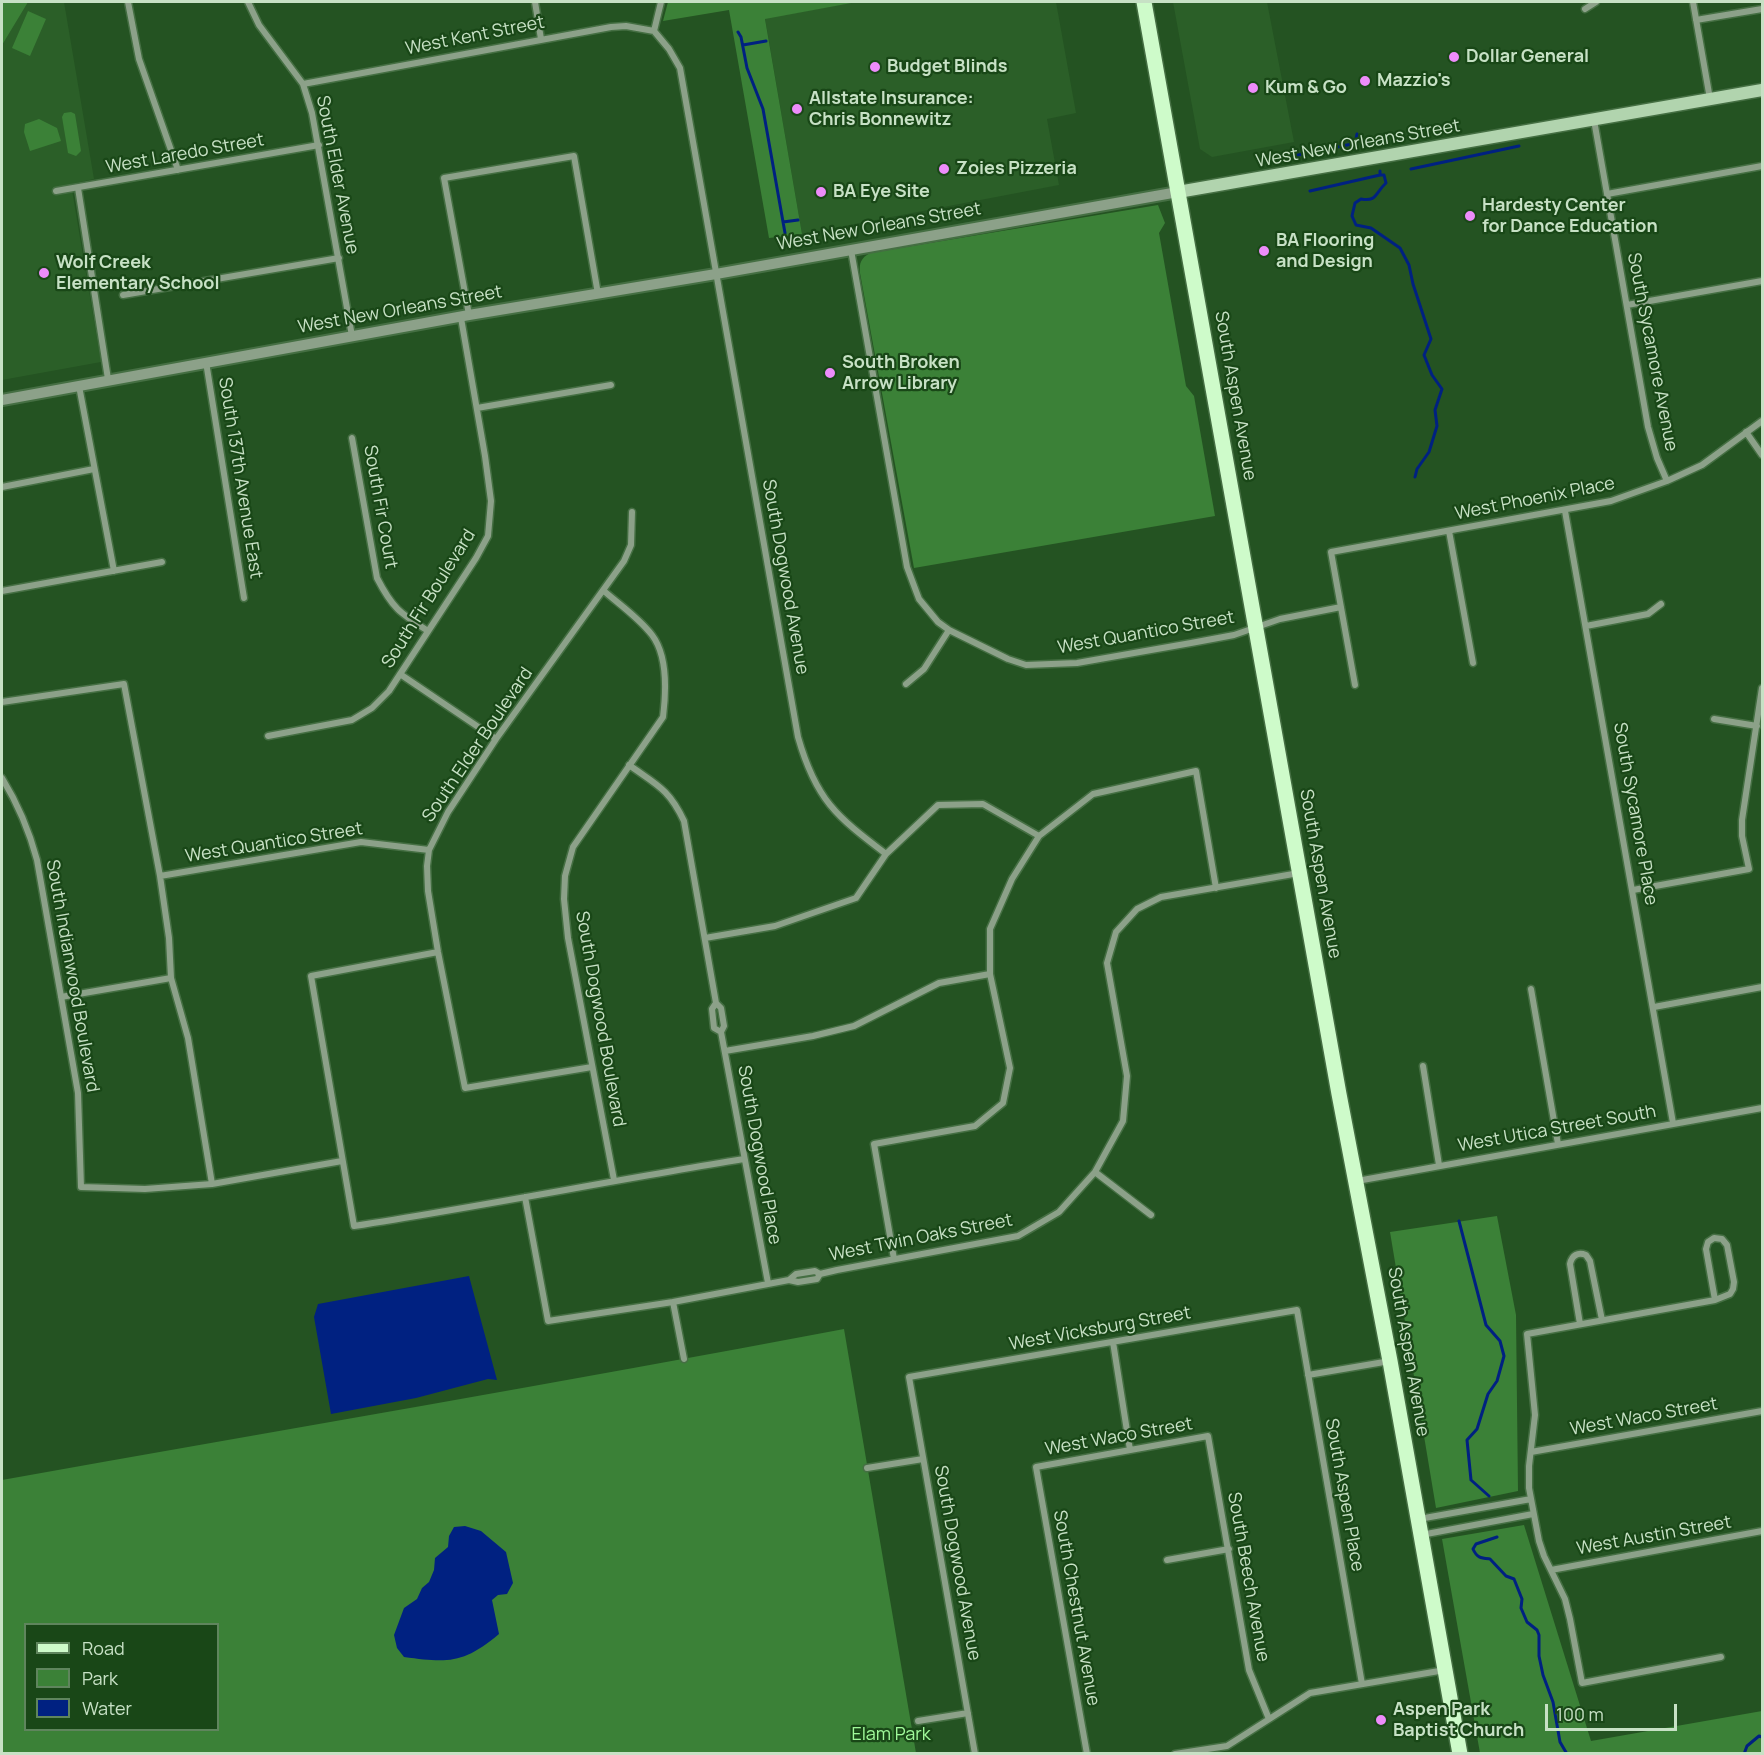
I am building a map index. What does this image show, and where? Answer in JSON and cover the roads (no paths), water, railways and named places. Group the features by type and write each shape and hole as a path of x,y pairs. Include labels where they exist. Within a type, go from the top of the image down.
{"main road":[{"name":"South Aspen Avenue","path":"1144,2 1460,1754"},
{"name":"West New Orleans Street","path":"1178,192 1762,90"}],"street":[{"path":"128,2 140,59 178,170"},
{"name":"South Elder Avenue","path":"248,2 259,25 303,84 312,112 352,336"},
{"path":"535,2 541,39"},
{"path":"661,2 654,31 669,49 680,68 716,274"},
{"path":"1585,9 1596,2"},
{"path":"1693,2 1710,99"},
{"path":"1696,20 1762,9"},
{"name":"West Kent Street","path":"303,84 541,39 626,26 654,31"},
{"name":"South Sycamore Avenue","path":"1594,120 1648,427 1667,481"},
{"name":"West Laredo Street","path":"56,191 319,145"},
{"path":"465,317 444,178 574,156 598,294"},
{"path":"1607,194 1762,166"},
{"path":"78,188 108,379"},
{"name":"West New Orleans Street","path":"2,400 108,379 1178,192"},
{"name":"West Quantico Street","path":"851,250 907,567 919,599 932,616 949,630 1008,659 1028,665 1087,662 1229,636 1280,619 1341,607"},
{"path":"123,295 339,258"},
{"name":"South Dogwood Avenue","path":"716,274 798,737 804,759 821,794 833,811 886,854"},
{"path":"1627,305 1762,281"},
{"name":"South Fir Boulevard","path":"268,736 352,720 372,708 389,692 488,536 491,501 465,317"},
{"name":"South 137th Avenue East","path":"206,362 244,598"},
{"path":"477,408 611,384"},
{"path":"79,385 114,571"},
{"name":"West Phoenix Place","path":"1341,607 1331,552 1611,501 1667,481 1702,465 1762,421"},
{"path":"1746,432 1762,455"},
{"name":"South Fir Court","path":"352,438 377,578 387,598 399,613 428,632"},
{"path":"2,487 94,469"},
{"name":"South Sycamore Place","path":"1565,511 1673,1124"},
{"name":"South Elder Boulevard","path":"592,1067 465,1088 438,952 428,891 427,867 429,850 448,812 496,739 624,561 631,545 632,512"},
{"path":"1449,531 1473,663"},
{"path":"2,591 162,562"},
{"name":"South Dogwood Boulevard","path":"604,591 634,616 654,637 663,661 666,692 663,717 573,847 565,876 564,899 568,938 614,1180"},
{"path":"1586,626 1648,614 1661,604"},
{"path":"1341,607 1355,685"},
{"path":"906,684 924,669 949,630"},
{"path":"400,674 496,739"},
{"path":"2,702 124,684 160,876 169,938 171,978 188,1038 212,1184 342,1161"},
{"path":"1632,890 1749,869 1742,836 1742,820 1762,688"},
{"path":"1714,719 1757,726"},
{"name":"South Dogwood Place","path":"629,765 667,792 684,821 716,1003 721,1008 724,1026 721,1032 768,1283"},
{"path":"894,1259 874,1144 975,1126 1003,1103 1010,1068 990,974 990,929 1012,879 1039,836 1093,794 1196,771 1216,888"},
{"name":"South Indianwood Boulevard","path":"2,778 15,798 38,860 78,1093 81,1187 145,1189 212,1184"},
{"path":"705,938 775,926 856,898 886,854 938,804 983,804 1039,836"},
{"name":"West Quantico Street","path":"160,876 361,842 429,850"},
{"name":"West Twin Oaks Street","path":"525,1197 548,1321 673,1302 789,1280 795,1274 815,1270 820,1274 1018,1236 1059,1212 1095,1172 1123,1121 1127,1076 1107,963 1116,932 1137,909 1161,897 1300,873"},
{"path":"438,952 311,976 354,1226 744,1159"},
{"path":"725,1051 813,1036 854,1026 939,983 990,974"},
{"path":"61,997 171,978"},
{"path":"1654,1007 1762,987"},
{"path":"1532,989 1557,1144"},
{"path":"1423,1066 1439,1166"},
{"name":"West Utica Street South","path":"1356,1181 1762,1108"},
{"path":"1095,1172 1151,1215"},
{"path":"1715,1299 1706,1248 1710,1240 1717,1238 1724,1240 1727,1244 1734,1286 1727,1296 1715,1299 1527,1334 1535,1415 1529,1479 1539,1541 1568,1609 1582,1683 1721,1658"},
{"path":"1580,1324 1570,1264 1573,1257 1579,1253 1586,1255 1590,1261 1602,1320"},
{"path":"673,1302 684,1359"},
{"name":"West Vicksburg Street","path":"909,1377 1297,1310"},
{"name":"South Aspen Place","path":"1297,1310 1362,1684"},
{"path":"1113,1342 1130,1450"},
{"path":"1308,1375 1390,1361"},
{"name":"South Dogwood Avenue","path":"909,1377 975,1754"},
{"name":"West Waco Street","path":"1531,1452 1762,1411"},
{"name":"West Waco Street","path":"1036,1467 1208,1436"},
{"name":"South Beech Avenue","path":"1208,1436 1249,1670 1269,1719"},
{"path":"867,1468 923,1459"},
{"name":"South Chestnut Avenue","path":"1036,1467 1087,1754"},
{"path":"1418,1519 1531,1499"},
{"path":"1421,1535 1533,1514"},
{"name":"West Austin Street","path":"1551,1570 1762,1531"},
{"path":"1167,1560 1229,1549"},
{"path":"1175,1754 1227,1746 1310,1693 1445,1670"},
{"path":"918,1721 968,1713"}],"water":[{"path":"469,1276 497,1380 488,1379 416,1398 331,1414 314,1317 318,1304"},
{"path":"465,1526 481,1531 506,1552 513,1583 507,1594 498,1595 492,1600 499,1634 475,1651 455,1659 432,1660 404,1657 397,1648 394,1635 404,1608 417,1599 422,1588 429,1582 434,1570 435,1558 448,1547 449,1536 454,1527"}],"waterway":[{"path":"738,32 747,68 763,109 785,233"},
{"path":"743,45 766,41"},
{"path":"1288,157 1352,144 1357,134"},
{"path":"1411,169 1519,146"},
{"path":"1380,171 1386,183 1373,198 1361,199 1355,203 1352,216 1356,225 1371,228 1400,248 1409,265 1431,339 1424,355 1432,375 1442,389 1435,410 1437,426 1429,452 1417,469 1415,477"},
{"path":"1310,191 1380,175"},
{"path":"783,222 798,220"},
{"path":"1459,1221 1486,1325 1500,1341 1504,1356 1497,1381 1488,1394 1477,1429 1467,1440 1471,1480 1489,1496"},
{"path":"1497,1537 1476,1544 1473,1549 1478,1556 1490,1559 1506,1576 1514,1579 1522,1599 1521,1608 1527,1622 1537,1630 1539,1635 1539,1656 1543,1675 1553,1702 1560,1742 1567,1754"},
{"path":"1744,1754 1747,1746 1759,1736 1762,1737"}],"place":[{"name":"Dollar General","path":"1454,57"},
{"name":"Budget Blinds","path":"875,67"},
{"name":"Mazzio's","path":"1365,81"},
{"name":"Kum & Go","path":"1253,88"},
{"name":"Allstate Insurance: Chris Bonnewitz","path":"797,109"},
{"name":"Zoies Pizzeria","path":"944,169"},
{"name":"BA Eye Site","path":"821,192"},
{"name":"Hardesty Center for Dance Education","path":"1470,216"},
{"name":"BA Flooring and Design","path":"1264,251"},
{"name":"Wolf Creek Elementary School","path":"44,273"},
{"name":"South Broken Arrow Library","path":"830,373"},
{"name":"Aspen Park Baptist Church","path":"1381,1720"}],"park label":[{"name":"Elam Park","path":"891,1735"}]}
